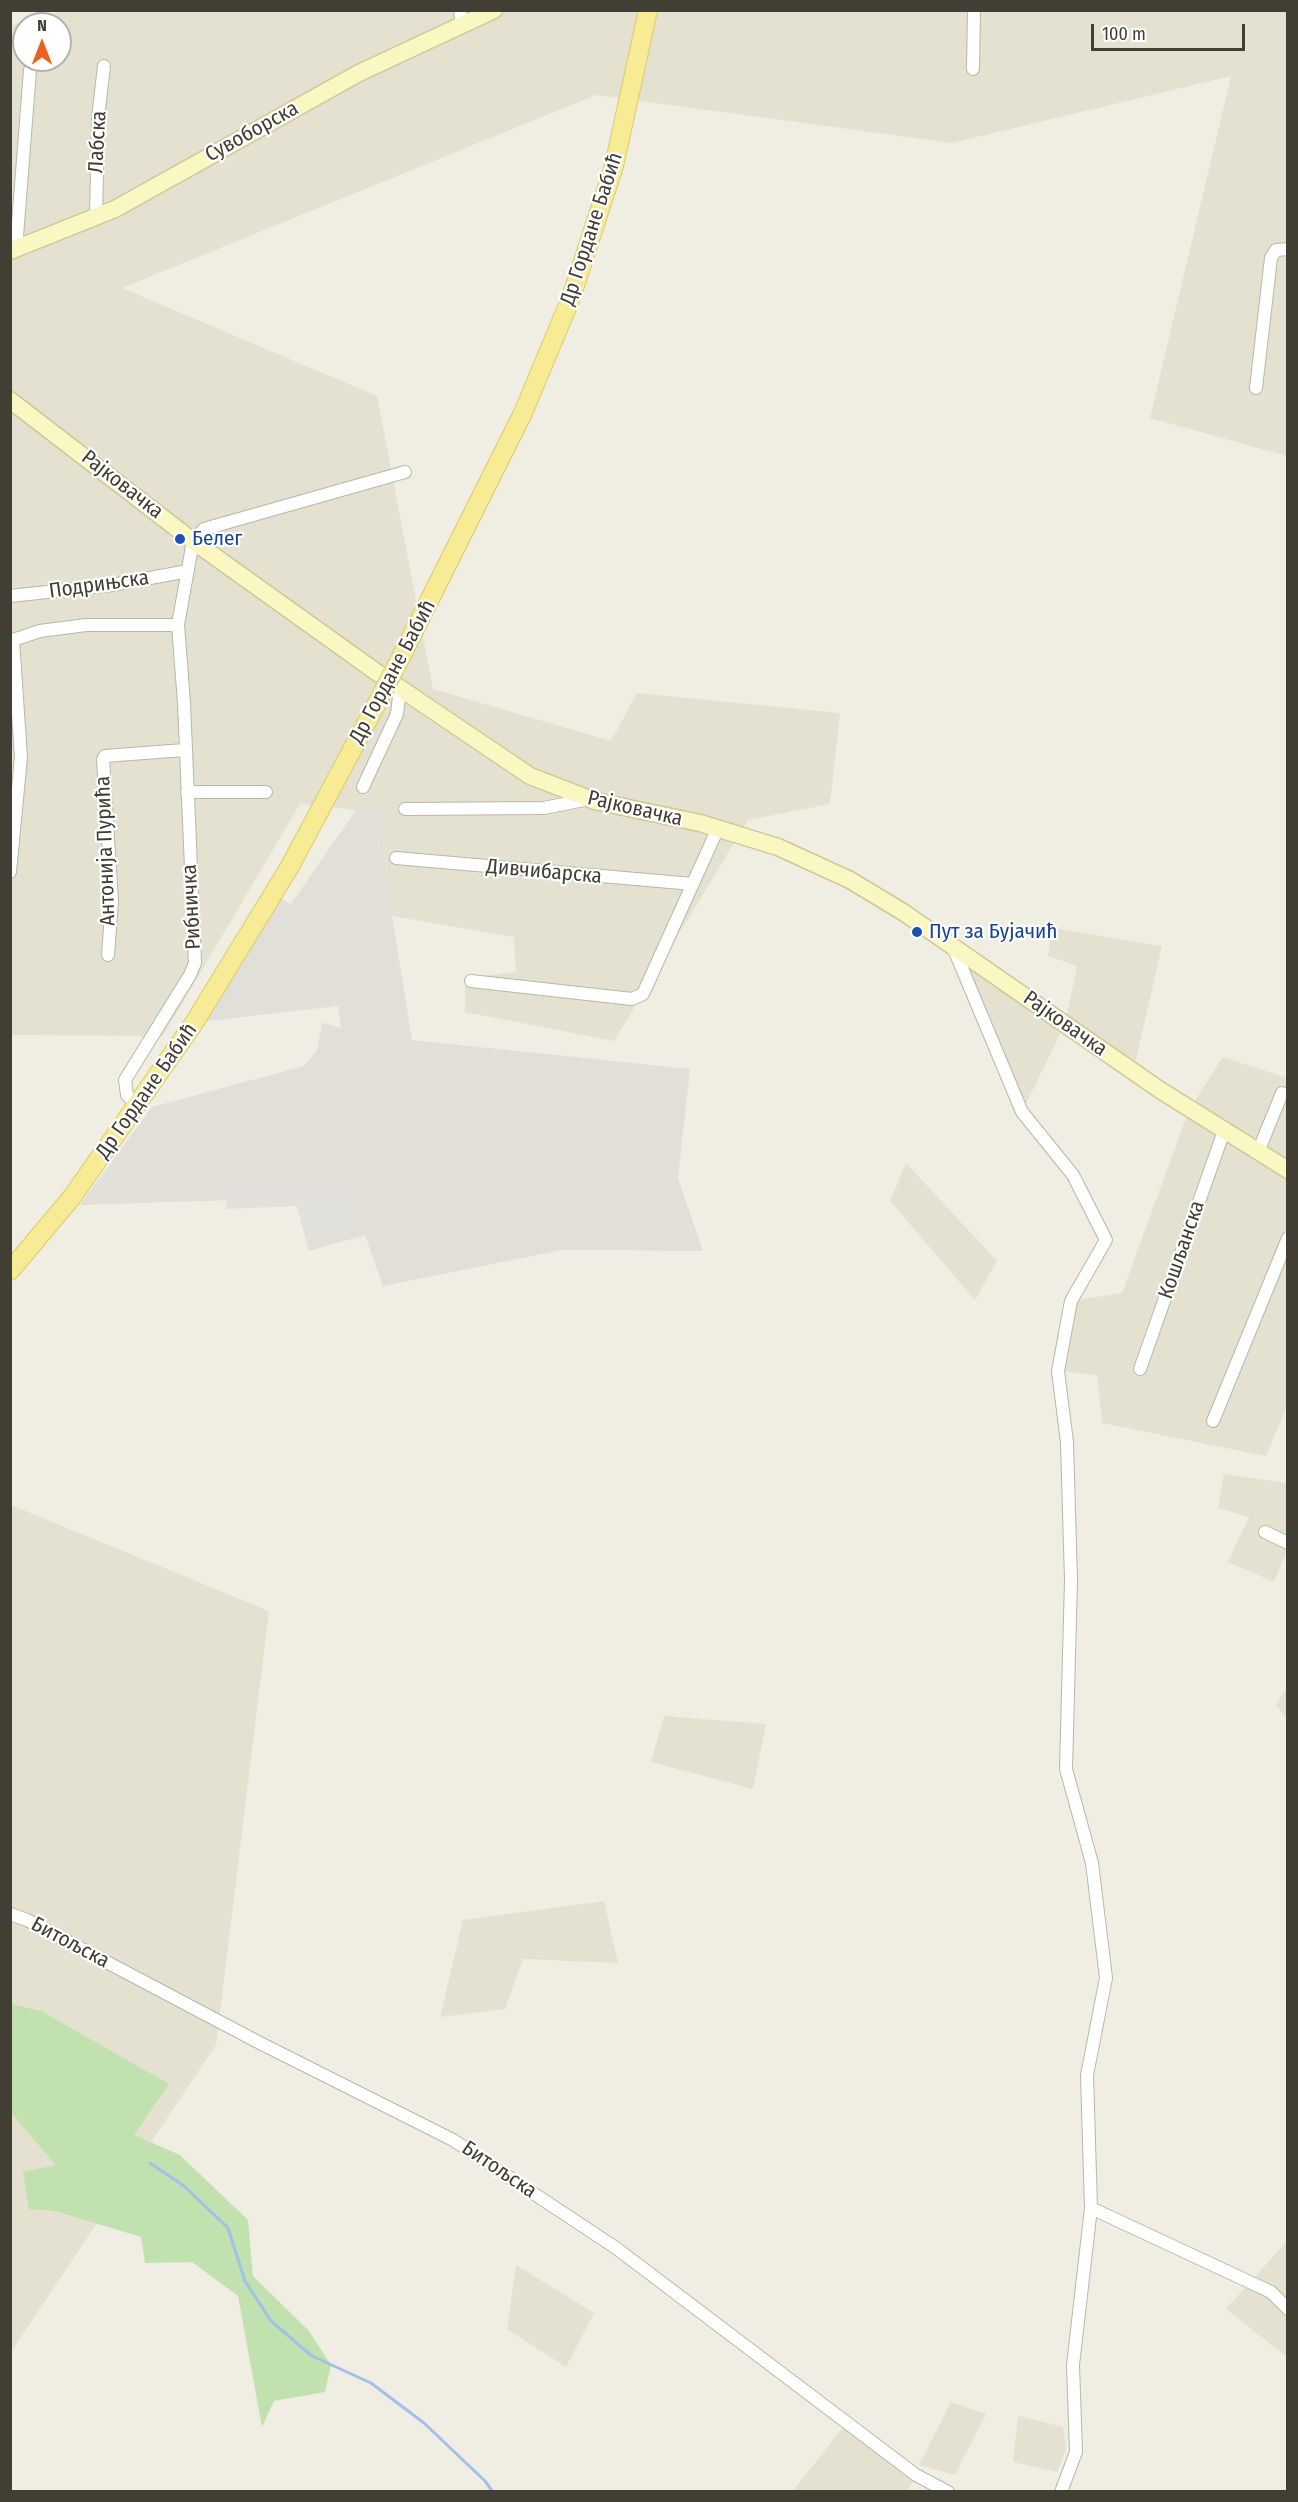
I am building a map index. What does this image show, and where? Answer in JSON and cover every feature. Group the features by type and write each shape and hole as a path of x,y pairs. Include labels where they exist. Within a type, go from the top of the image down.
{"main road":[{"name":"Сувоборска","path":"13,250 96,218 461,18 494,10"},
{"name":"Др Гордане Бабић","path":"10,1271 72,1197 194,1023 289,868 471,522 523,413 571,298 614,166 648,10"},
{"name":"Рајковачка","path":"10,400 193,541 400,688 530,776 589,800 718,828 790,851 850,880 903,912 1142,1078 1287,1170"}],"street":[{"path":"973,69 974,10"},
{"name":"Лабска","path":"96,218 98,118 104,66"},
{"path":"13,250 30,72"},
{"path":"1256,388 1272,258 1276,250 1287,249"},
{"path":"193,541 204,529 405,472"},
{"name":"Рибничка","path":"138,1106 127,1095 125,1080 190,975 195,963 184,750 184,703 178,625 193,541"},
{"name":"Подрињска","path":"10,596 112,585 188,571"},
{"name":"Подрињска","path":"12,641 40,631 86,625 178,625"},
{"path":"10,872 21,757 12,641"},
{"path":"363,788 397,714 400,688"},
{"name":"Антонија Пурића","path":"108,955 112,901 103,759 105,756 184,750"},
{"path":"187,792 266,792"},
{"path":"405,809 544,808 589,800"},
{"path":"471,981 632,999 643,994 718,828"},
{"name":"Дивчибарска","path":"396,858 693,884"},
{"path":"953,947 1022,1112 1072,1175 1106,1240 1071,1301 1058,1371 1067,1442 1071,1580 1066,1769 1092,1863 1106,1978 1087,2075 1091,2208 1072,2366 1076,2452 1061,2492"},
{"path":"1258,1152 1281,1093"},
{"name":"Кошљанска","path":"1140,1369 1224,1131"},
{"path":"1213,1421 1287,1238"},
{"path":"1265,1532 1287,1543"},
{"name":"Битољска","path":"10,1914 27,1920 258,2042 453,2140 616,2248 916,2475 948,2492"},
{"path":"1091,2208 1271,2292 1287,2309"}],"shaded area":[{"path":"67,10 1287,11 1287,456 1150,418 1231,76 952,143 596,95 122,288 377,396 433,689 611,741 637,693 840,713 830,804 748,820 614,1041 465,1012 465,978 516,972 514,937 392,916 379,807 356,810 300,804 163,1036 11,1035 10,26 12,25 12,72 72,72 72,12 60,12"},
{"path":"379,807 392,916 412,1040 690,1069 678,1178 703,1251 562,1250 383,1286 365,1235 309,1251 295,1198 80,1205 152,1107 304,1066 317,1050 322,1023 341,1028 338,1006 200,1022 281,899 291,904 356,810"},
{"path":"1052,928 1162,946 1133,1072 1065,1024 1022,1112 953,947 1065,1023 1077,966 1048,956"},
{"path":"1223,1057 1287,1078 1287,1406 1266,1456 1102,1423 1097,1375 1058,1371 1071,1301 1122,1293 1189,1110"},
{"path":"906,1163 997,1261 975,1300 890,1201"},
{"path":"347,1191 353,1233 307,1244 297,1206 226,1209 227,1195"},
{"path":"1224,1474 1287,1483 1287,1551 1274,1582 1228,1562 1249,1517 1218,1508"},
{"path":"11,1505 269,1611 216,2045 11,2352"},
{"path":"1287,1687 1287,1719 1276,1705"},
{"path":"664,1716 766,1724 753,1789 651,1762"},
{"path":"604,1901 618,1963 523,1959 505,2009 440,2017 463,1920"},
{"path":"1287,2241 1287,2357 1226,2309"},
{"path":"516,2265 594,2313 566,2367 507,2329"},
{"path":"951,2402 986,2414 955,2475 919,2465"},
{"path":"1018,2416 1063,2427 1066,2450 1057,2472 1013,2462"},
{"path":"847,2422 916,2475 907,2491 792,2492"}],"green space":[{"path":"11,2004 41,2011 169,2084 134,2135 180,2155 248,2220 253,2276 309,2331 331,2365 325,2392 274,2401 262,2427 238,2296 192,2262 145,2263 141,2237 55,2211 29,2209 23,2172 56,2165 11,2113"}],"waterway":[{"path":"150,2163 184,2186 228,2228 245,2281 271,2321 312,2356 371,2383 424,2423 485,2481 493,2492"}],"place":[{"name":"Белег","path":"180,539"},
{"name":"Пут за Бујачић","path":"917,932"}]}
